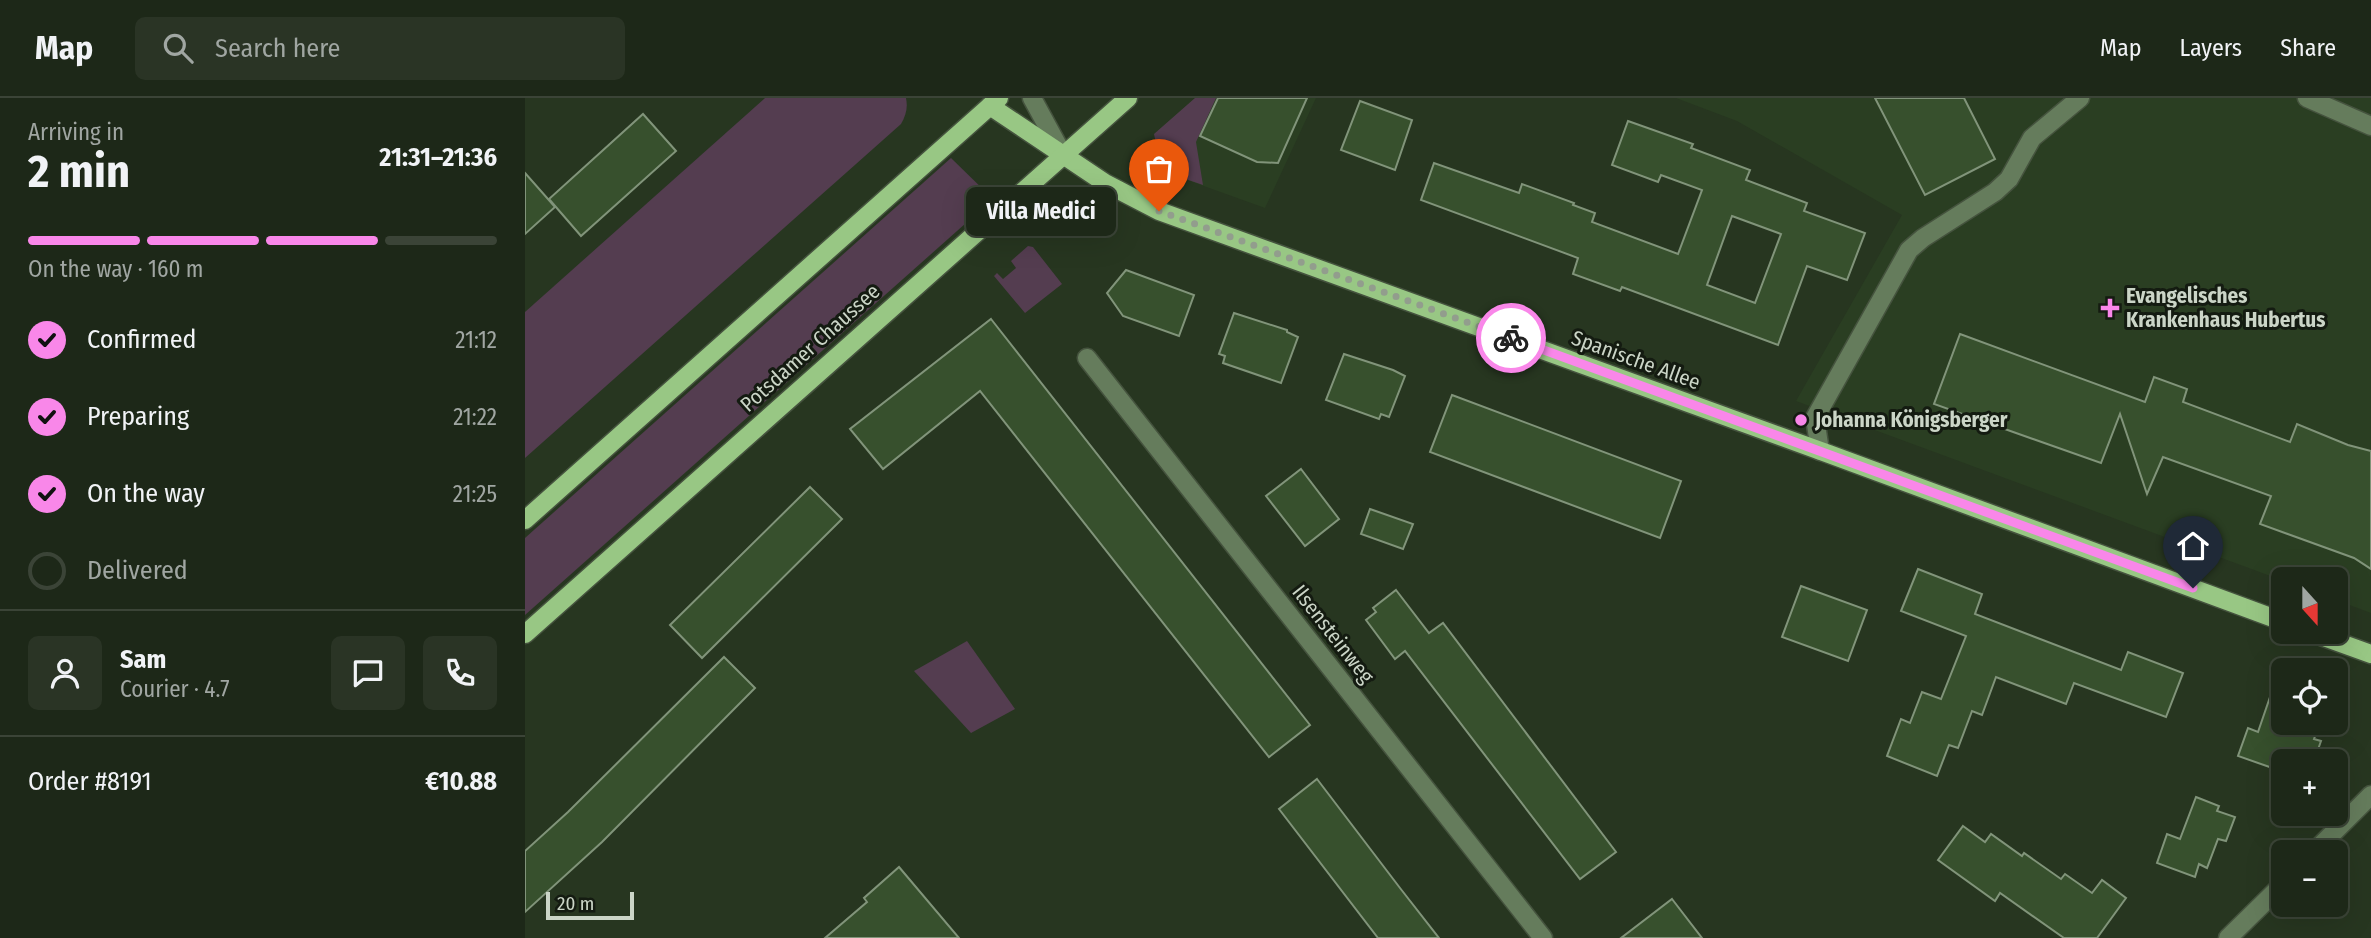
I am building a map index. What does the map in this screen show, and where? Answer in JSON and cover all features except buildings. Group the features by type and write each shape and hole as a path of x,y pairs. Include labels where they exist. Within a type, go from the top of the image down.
{"main road":[{"name":"Potsdamer Chaussee","path":"525,634 1128,98"},
{"name":"Spanische Allee","path":"991,101 1105,183 1159,211 2271,617"},
{"path":"525,520 991,101"},
{"path":"2344,644 2371,654"}],"street":[{"path":"1032,98 1063,155"},
{"path":"1820,451 1815,418 1909,250 1923,237 1994,192 2009,179 2032,138 2080,98"},
{"path":"2307,98 2371,126"},
{"name":"Ilsensteinweg","path":"1087,358 1543,938"},
{"path":"2326,840 2371,795"},
{"path":"2228,938 2271,896"},
{"path":"2242,924 2254,938"}],"shaded area":[{"path":"765,98 906,98 907,108 901,124 525,458 525,312"},
{"path":"1195,98 1316,98 1265,208 1162,171 1154,134"},
{"path":"1195,98 1216,98 1196,142 1203,185 1162,171 1154,134"},
{"name":"Evangelisches Krankenhaus Hubertus","path":"1676,98 2371,98 2371,613 2349,605 2349,567 2271,567 2271,576 1796,401 1902,215 1737,121"},
{"path":"951,158 993,199 525,615 525,538"},
{"path":"1028,246 1033,247 1062,284 1025,313 994,276 997,273 1003,279 1016,268 1011,261"},
{"path":"967,641 1015,709 971,733 914,671"}],"way so far":[{"path":"1159,211 1511,338"}],"place":[{"name":"Villa Medici","path":"1159,211"},
{"name":"Evangelisches Krankenhaus Hubertus","path":"2110,308"},
{"name":"Johanna Königsberger","path":"1801,420"}],"route":[{"path":"1511,338 2193,588"}]}
